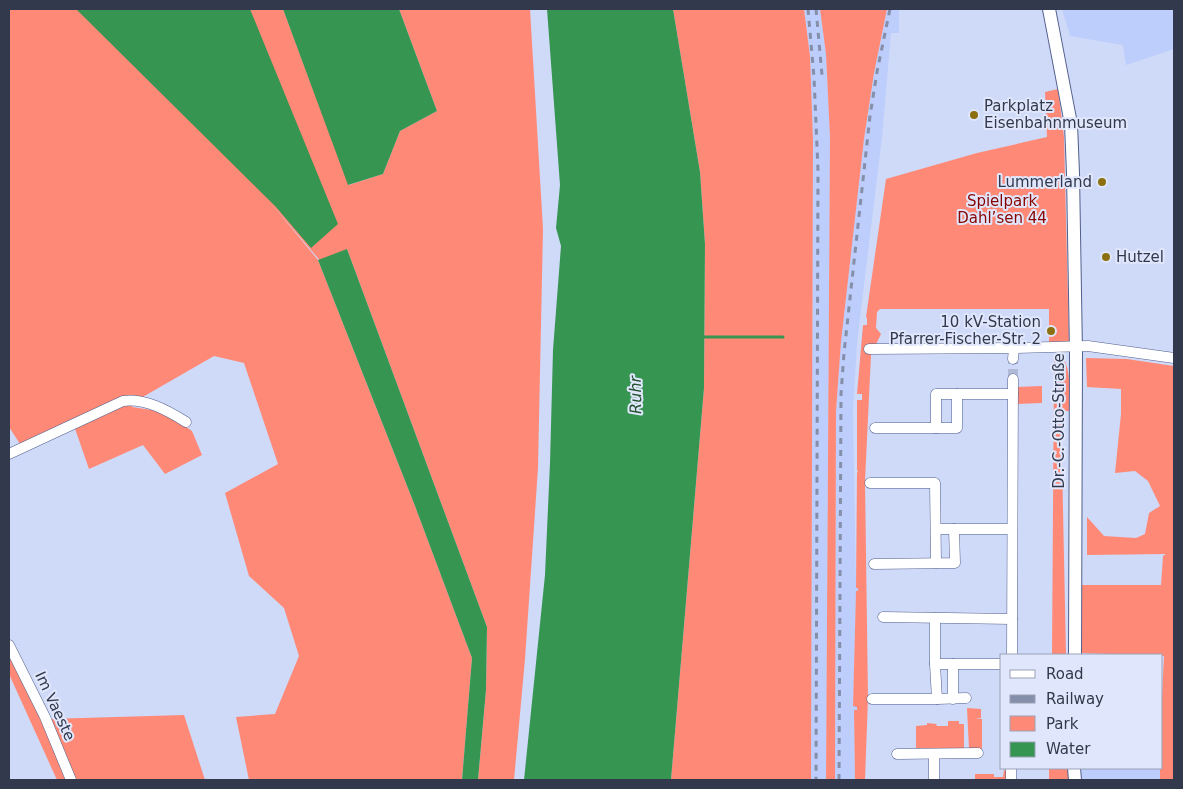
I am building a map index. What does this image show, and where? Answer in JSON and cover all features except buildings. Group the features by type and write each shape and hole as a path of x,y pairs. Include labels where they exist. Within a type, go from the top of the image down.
{"street":[{"name":"Dr.-C.-Otto-Straße","path":"1049,9 1071,124 1076,346 1075,654"},
{"path":"869,349 1088,346 1174,358"},
{"path":"1013,359 1014,348"},
{"path":"1012,654 1013,379"},
{"path":"936,428 936,394 1013,394"},
{"path":"875,428 957,428 957,394"},
{"path":"9,454 123,401 134,400 168,410 186,422"},
{"path":"870,483 935,483 936,563"},
{"path":"936,529 1012,529"},
{"path":"874,564 955,563 954,530"},
{"path":"883,617 1012,619"},
{"path":"935,618 937,700"},
{"name":"Im Vaeste","path":"9,645 45,717 70,780"},
{"path":"935,664 1000,664"},
{"path":"953,664 953,699"},
{"path":"872,698 937,700 966,698"},
{"path":"897,754 978,753"},
{"path":"934,754 934,780"}],"shaded area":[{"path":"804,9 820,9 826,54 830,137 826,780 811,780 813,140 810,56"},
{"path":"887,9 899,9 899,33 891,33 882,137 857,343 853,411 856,588 858,588 856,592 853,706 857,706 857,710 854,711 855,780 835,780 836,411 841,342 864,139 874,73"},
{"path":"1062,9 1174,9 1174,49 1126,65 1123,45 1070,36"},
{"path":"1081,769 1160,769 1160,780 1081,780"}],"green space":[{"path":"9,9 283,9 349,185 383,174 400,131 437,111 399,9 530,9 543,229 538,468 525,659 514,780 478,780 486,690 487,627 347,249 322,263 270,202 318,260 415,506 472,658 462,780 249,780 236,717 275,714 299,656 284,608 249,576 225,493 278,464 244,363 214,356 134,402 132,407 165,412 192,431 202,455 165,474 143,445 89,469 72,420 20,444 9,427"},
{"path":"673,9 804,9 810,56 813,140 811,780 671,780 704,388 705,244 700,172"},
{"path":"820,9 887,9 874,73 864,139 841,342 836,411 835,780 826,780 830,137 826,54"},
{"name":"Spielpark Dahl’sen 44","path":"1058,89 1064,137 1069,342 1049,342 1049,309 880,309 877,312 876,328 881,334 871,355 865,481 868,698 865,780 855,780 854,710 857,710 857,707 853,706 856,591 858,591 858,588 856,588 857,400 862,400 862,394 857,394 863,325 867,325 866,317 886,179 977,153 1047,137 1045,92"},
{"path":"1060,356 1066,365 1070,389 1070,411 1061,411 1066,654 1052,654 1054,361 1059,360"},
{"path":"1086,358 1127,359 1174,366 1174,780 1160,780 1160,769 1163,769 1163,654 1080,653 1081,585 1161,585 1163,556 1166,554 1087,555 1087,517 1104,536 1136,538 1145,534 1149,513 1160,506 1148,481 1135,471 1115,473 1121,414 1121,389 1087,387"},
{"path":"1042,386 1042,403 1017,404 1016,387"},
{"path":"9,649 70,780 57,780 9,674"},
{"path":"967,708 981,709 981,718 975,718 982,719 982,749 969,749"},
{"path":"184,715 205,780 72,780 48,719"},
{"path":"948,721 959,721 959,724 964,724 964,749 916,748 916,726 927,725 927,723 936,724 937,726 948,726"},
{"path":"1049,769 1069,769 1068,780 1049,780"},
{"path":"1004,770 1008,771 1010,780 975,780 975,774 994,774 994,777 1003,777"}],"water":[{"path":"76,9 250,9 338,224 311,248 276,207"},
{"path":"283,9 399,9 437,111 400,131 383,174 348,185"},
{"name":"Ruhr","path":"547,9 673,9 700,172 705,244 704,388 671,780 524,780 545,575 553,350 561,246 556,228 560,185"},
{"path":"347,249 487,627 486,690 478,780 462,780 472,658 415,506 318,260"}],"waterway":[{"path":"702,337 783,337"}],"tunnel":[{"path":"1013,359 1013,379"}],"railway":[{"path":"808,9 814,77 818,170 816,780"},
{"path":"816,9 822,75"},
{"path":"839,780 841,394 870,116 890,9"}],"place":[{"name":"Parkplatz Eisenbahnmuseum","path":"974,115"},
{"name":"Lummerland","path":"1102,182"},
{"name":"Hutzel","path":"1106,257"},
{"name":"10 kV-Station Pfarrer-Fischer-Str. 2","path":"1051,331"}]}
